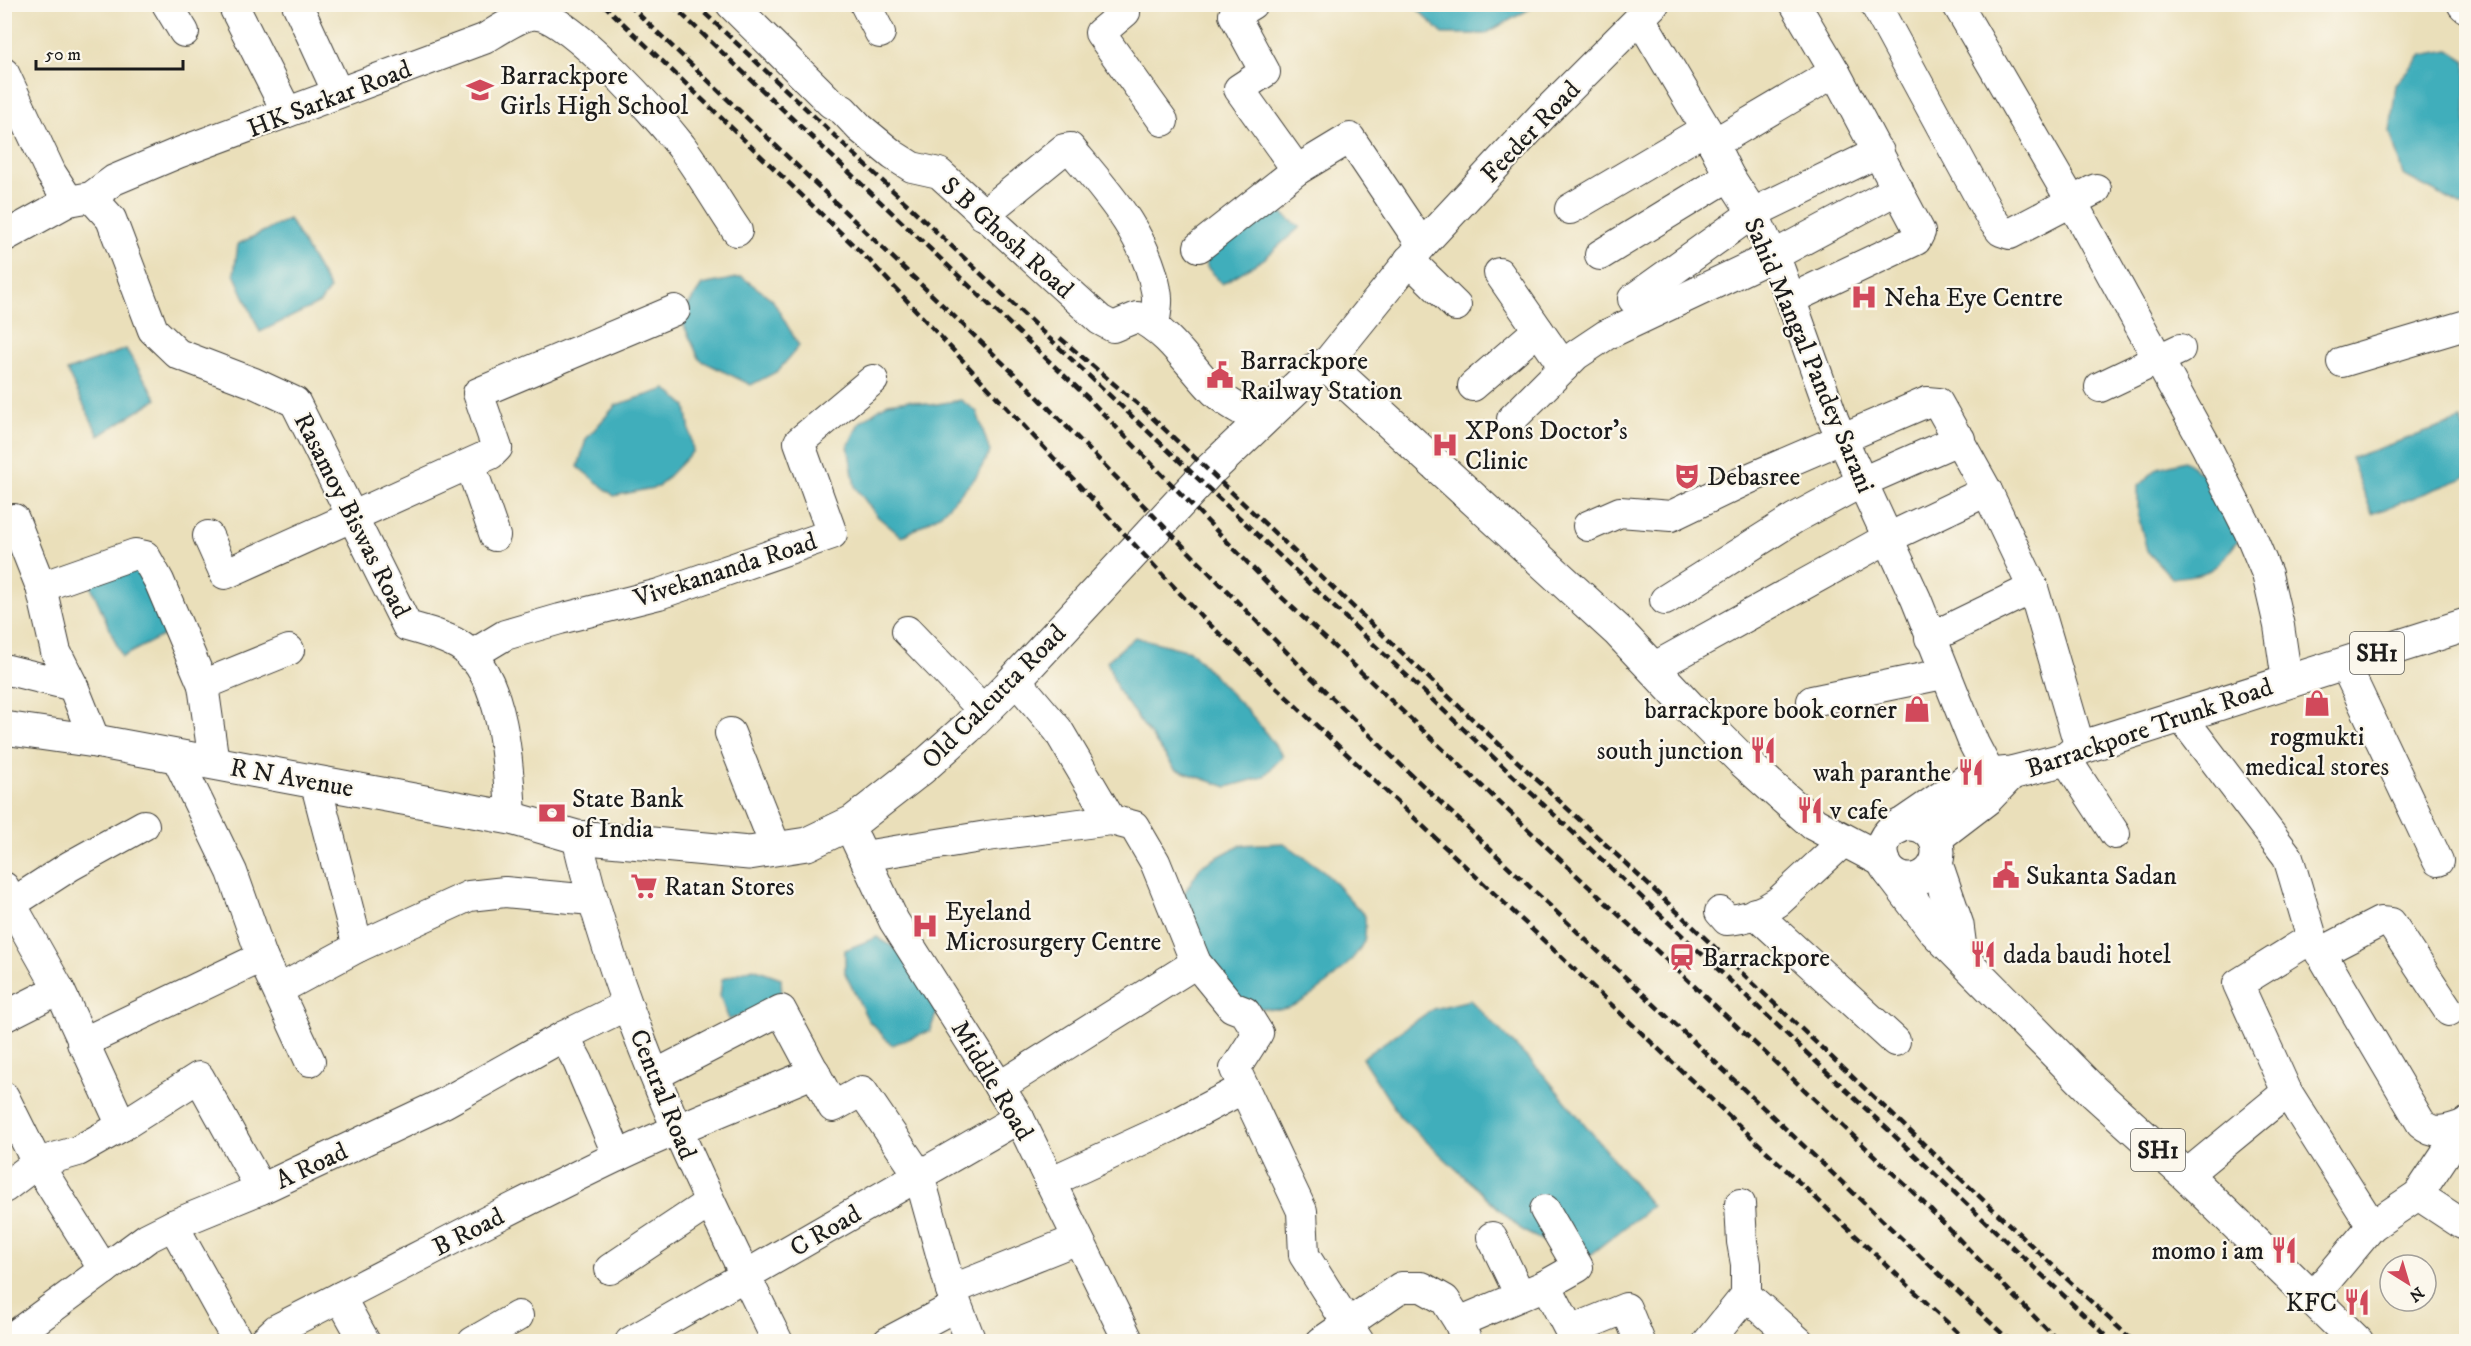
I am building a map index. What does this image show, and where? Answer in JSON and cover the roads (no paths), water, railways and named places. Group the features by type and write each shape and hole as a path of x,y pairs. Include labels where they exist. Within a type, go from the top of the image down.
{"main road":[{"name":"Old Calcutta Road","path":"577,837 749,853 807,844 849,824 922,768 984,711 1209,471 1317,368 1326,364"},
{"path":"1326,364 1618,631 1744,762 1814,825 1887,866"},
{"name":"SH1","path":"2287,681 2466,625"},
{"name":"Barrackpore Trunk Road","path":"2000,779 1986,799 1935,851 1928,875 1915,880 1902,879 1887,866 1883,847 1888,835 1972,777 2000,779 2180,715 2287,681"},
{"name":"R N Avenue","path":"4,728 95,741 512,818 577,837"},
{"path":"1899,827 1912,825 1925,828 1935,851 1957,925 1961,956"},
{"name":"SH1","path":"1887,866 1935,931 2094,1092 2186,1175 2311,1299 2357,1341"}],"street":[{"path":"167,4 184,32"},
{"path":"297,4 338,93"},
{"name":"S B Ghosh Road","path":"731,4 824,96 843,110 860,128 893,155 912,167 939,173 1081,304 1106,324 1113,327 1120,326 1137,317 1154,327"},
{"path":"865,4 880,33"},
{"path":"1123,4 1125,12 1100,33 1163,121"},
{"path":"1252,4 1234,15 1265,72 1239,89 1297,170"},
{"path":"1791,299 1918,238 1920,232 1879,152 1795,4"},
{"path":"1875,4 1991,218 2001,231 2010,234 2084,195"},
{"path":"1957,4 2084,195 2170,354 2212,456 2267,574 2279,626 2287,681"},
{"path":"235,9 287,112"},
{"name":"Sahid Mangal Pandey Sarani","path":"1647,11 1729,176 1753,213 1773,256 1791,299 1834,421 1916,599 1974,744 2000,779"},
{"name":"Feeder Road","path":"1326,364 1416,252 1544,114 1647,11"},
{"name":"HK Sarkar Road","path":"4,237 114,180 178,153 484,39 535,14 549,17 587,44 636,96 681,146 737,231"},
{"path":"1570,209 1835,72"},
{"name":"Rasamoy Biswas Road","path":"4,73 51,173 80,199 111,219 153,330 178,354 255,383 295,402 407,626 432,633 461,646 483,669 502,723 512,818"},
{"path":"1199,247 1297,170 1350,138 1416,252 1456,306"},
{"path":"983,215 1064,149 1070,148 1119,207 1143,250 1157,291 1154,327 1214,391 1228,403 1262,422"},
{"path":"1633,299 1753,213 1879,152"},
{"path":"1600,255 1729,176"},
{"path":"1512,419 1576,355 1606,335 1773,256 1898,189"},
{"path":"1499,273 1564,367"},
{"path":"208,537 225,574 470,464 497,448 478,393 675,310"},
{"path":"2342,362 2466,325"},
{"path":"1473,386 1538,330"},
{"path":"2100,387 2170,354"},
{"name":"Vivekananda Road","path":"470,656 505,635 659,594 832,534 799,442 873,380"},
{"path":"1588,526 1620,512 1671,516 1748,479 1927,402 1934,402 1942,406 1987,491 2033,588 2073,754 2115,834"},
{"path":"1665,600 1795,518 1862,482 1960,439"},
{"path":"470,464 495,536"},
{"path":"1653,668 1888,538 1987,491"},
{"path":"14,519 40,587 56,652 73,686 95,741"},
{"path":"40,587 135,554 144,556 151,563 203,684 214,763"},
{"path":"1930,638 2033,588"},
{"path":"907,631 984,711"},
{"path":"203,684 289,650"},
{"path":"2344,663 2438,861"},
{"path":"4,669 73,686"},
{"path":"1812,701 1938,675 1944,670"},
{"path":"1015,679 1058,730 1111,820"},
{"path":"2180,715 2288,857 2316,945 2421,1123 2430,1130 2440,1132 2465,1124"},
{"path":"730,733 776,848"},
{"path":"176,756 232,872 262,957 310,1061"},
{"path":"315,781 358,947"},
{"path":"864,856 987,836 1111,820 1134,826 1150,853 1196,963 1232,1007 1245,1012 1258,1033 1235,1069 1302,1211 1304,1255 1354,1332"},
{"name":"Middle Road","path":"849,824 894,921 1019,1118 1129,1341"},
{"path":"122,1126 82,1044 59,989 7,898 144,825"},
{"name":"Central Road","path":"577,837 592,900 627,1005 709,1203 778,1341"},
{"path":"1720,912 1727,920 1740,919 1778,902 1844,841"},
{"path":"278,990 358,947 469,896 505,892 592,900"},
{"path":"1755,913 1895,1041"},
{"path":"2372,1226 2287,1092 2238,984 2316,945 2380,922 2391,923 2449,1011"},
{"path":"82,1044 262,957"},
{"path":"999,1086 1196,963"},
{"path":"4,1017 59,989"},
{"name":"A Road","path":"6,1341 147,1238 173,1224 261,1189 444,1103 564,1036 627,1005"},
{"path":"655,1075 781,1010 833,1107 862,1091 919,1175 953,1298 971,1341"},
{"path":"564,1036 578,1062 618,1156"},
{"name":"B Road","path":"263,1341 277,1329 478,1225 618,1156 815,1072"},
{"path":"4,1188 37,1163 78,1151 199,1077 261,1189"},
{"path":"1050,1182 1170,1127 1244,1088"},
{"path":"2186,1175 2287,1092"},
{"path":"4,1097 37,1163 104,1270"},
{"name":"C Road","path":"630,1341 1019,1118"},
{"path":"2311,1299 2372,1226 2418,1195 2465,1124"},
{"path":"2418,1195 2462,1224 2466,1224"},
{"path":"610,1269 709,1203"},
{"path":"1708,1341 1746,1294 1746,1264 1740,1204"},
{"path":"1321,1341 1354,1332 1401,1287 1422,1287 1445,1300 1463,1332 1533,1290 1578,1267 1545,1210"},
{"path":"173,1224 238,1341"},
{"path":"1492,1237 1533,1290 1570,1331 1626,1308 1640,1341"},
{"path":"888,1341 953,1298 1078,1239"},
{"path":"1746,1294 1799,1341"},
{"path":"340,1297 365,1341"},
{"path":"473,1341 518,1316"}],"water":[{"path":"1413,5 1537,5 1485,34 1443,34"},
{"path":"2449,50 2466,61 2466,208 2403,175 2390,132 2396,84 2422,55"},
{"path":"1269,204 1300,227 1264,259 1222,284 1207,267 1203,242"},
{"path":"289,219 330,289 320,303 260,332 234,274 238,244"},
{"path":"742,277 772,299 799,346 778,371 751,385 700,360 680,317 702,285"},
{"path":"126,349 157,399 99,436 67,371"},
{"path":"666,389 686,406 693,451 658,487 614,496 578,467 586,439 616,405"},
{"path":"909,400 931,405 961,400 977,412 990,452 976,477 941,514 902,537 877,516 855,487 848,446 859,423 888,403"},
{"path":"2461,420 2466,438 2466,477 2372,514 2351,458"},
{"path":"2185,461 2207,477 2238,540 2224,559 2211,570 2172,578 2147,551 2138,515 2138,486 2158,468"},
{"path":"135,555 172,631 122,657 86,575"},
{"path":"1135,637 1190,651 1256,720 1283,756 1263,777 1227,787 1175,769 1118,691 1107,661"},
{"path":"1284,843 1325,872 1365,916 1365,933 1363,943 1357,952 1327,984 1302,1001 1281,1009 1273,1009 1249,1005 1219,993 1176,906 1201,866 1240,845"},
{"path":"877,937 901,952 937,1011 930,1031 892,1045 868,1020 845,973 845,950"},
{"path":"753,968 781,978 782,998 729,1020 720,996 722,979"},
{"path":"1470,1000 1544,1075 1652,1206 1583,1260 1523,1231 1400,1117 1362,1058 1433,1009"}],"railway":[{"path":"603,4 869,260 1203,618 1968,1342"},
{"path":"628,4 1028,387 1382,747 2011,1342"},
{"path":"671,4 1088,398 1275,591 1915,1194 2059,1342"},
{"path":"695,4 2113,1342"},
{"path":"1060,338 1141,407 2134,1342"}],"place":[{"name":"Barrackpore Girls High School","path":"480,90"},
{"name":"Neha Eye Centre","path":"1864,297"},
{"name":"Barrackpore Railway Station","path":"1220,375"},
{"name":"XPons Doctor's Clinic","path":"1445,445"},
{"name":"Debasree","path":"1687,476"},
{"name":"rogmukti medical stores","path":"2317,703"},
{"name":"barrackpore book corner","path":"1917,709"},
{"name":"south junction","path":"1763,750"},
{"name":"wah paranthe","path":"1971,772"},
{"name":"v cafe","path":"1810,810"},
{"name":"State Bank of India","path":"552,813"},
{"name":"Sukanta Sadan","path":"2006,875"},
{"name":"Ratan Stores","path":"644,886"},
{"name":"Eyeland Microsurgery Centre","path":"925,926"},
{"name":"dada baudi hotel","path":"1983,954"},
{"name":"Barrackpore","path":"1682,957"},
{"name":"momo i am","path":"2284,1250"},
{"name":"KFC","path":"2357,1302"}]}
